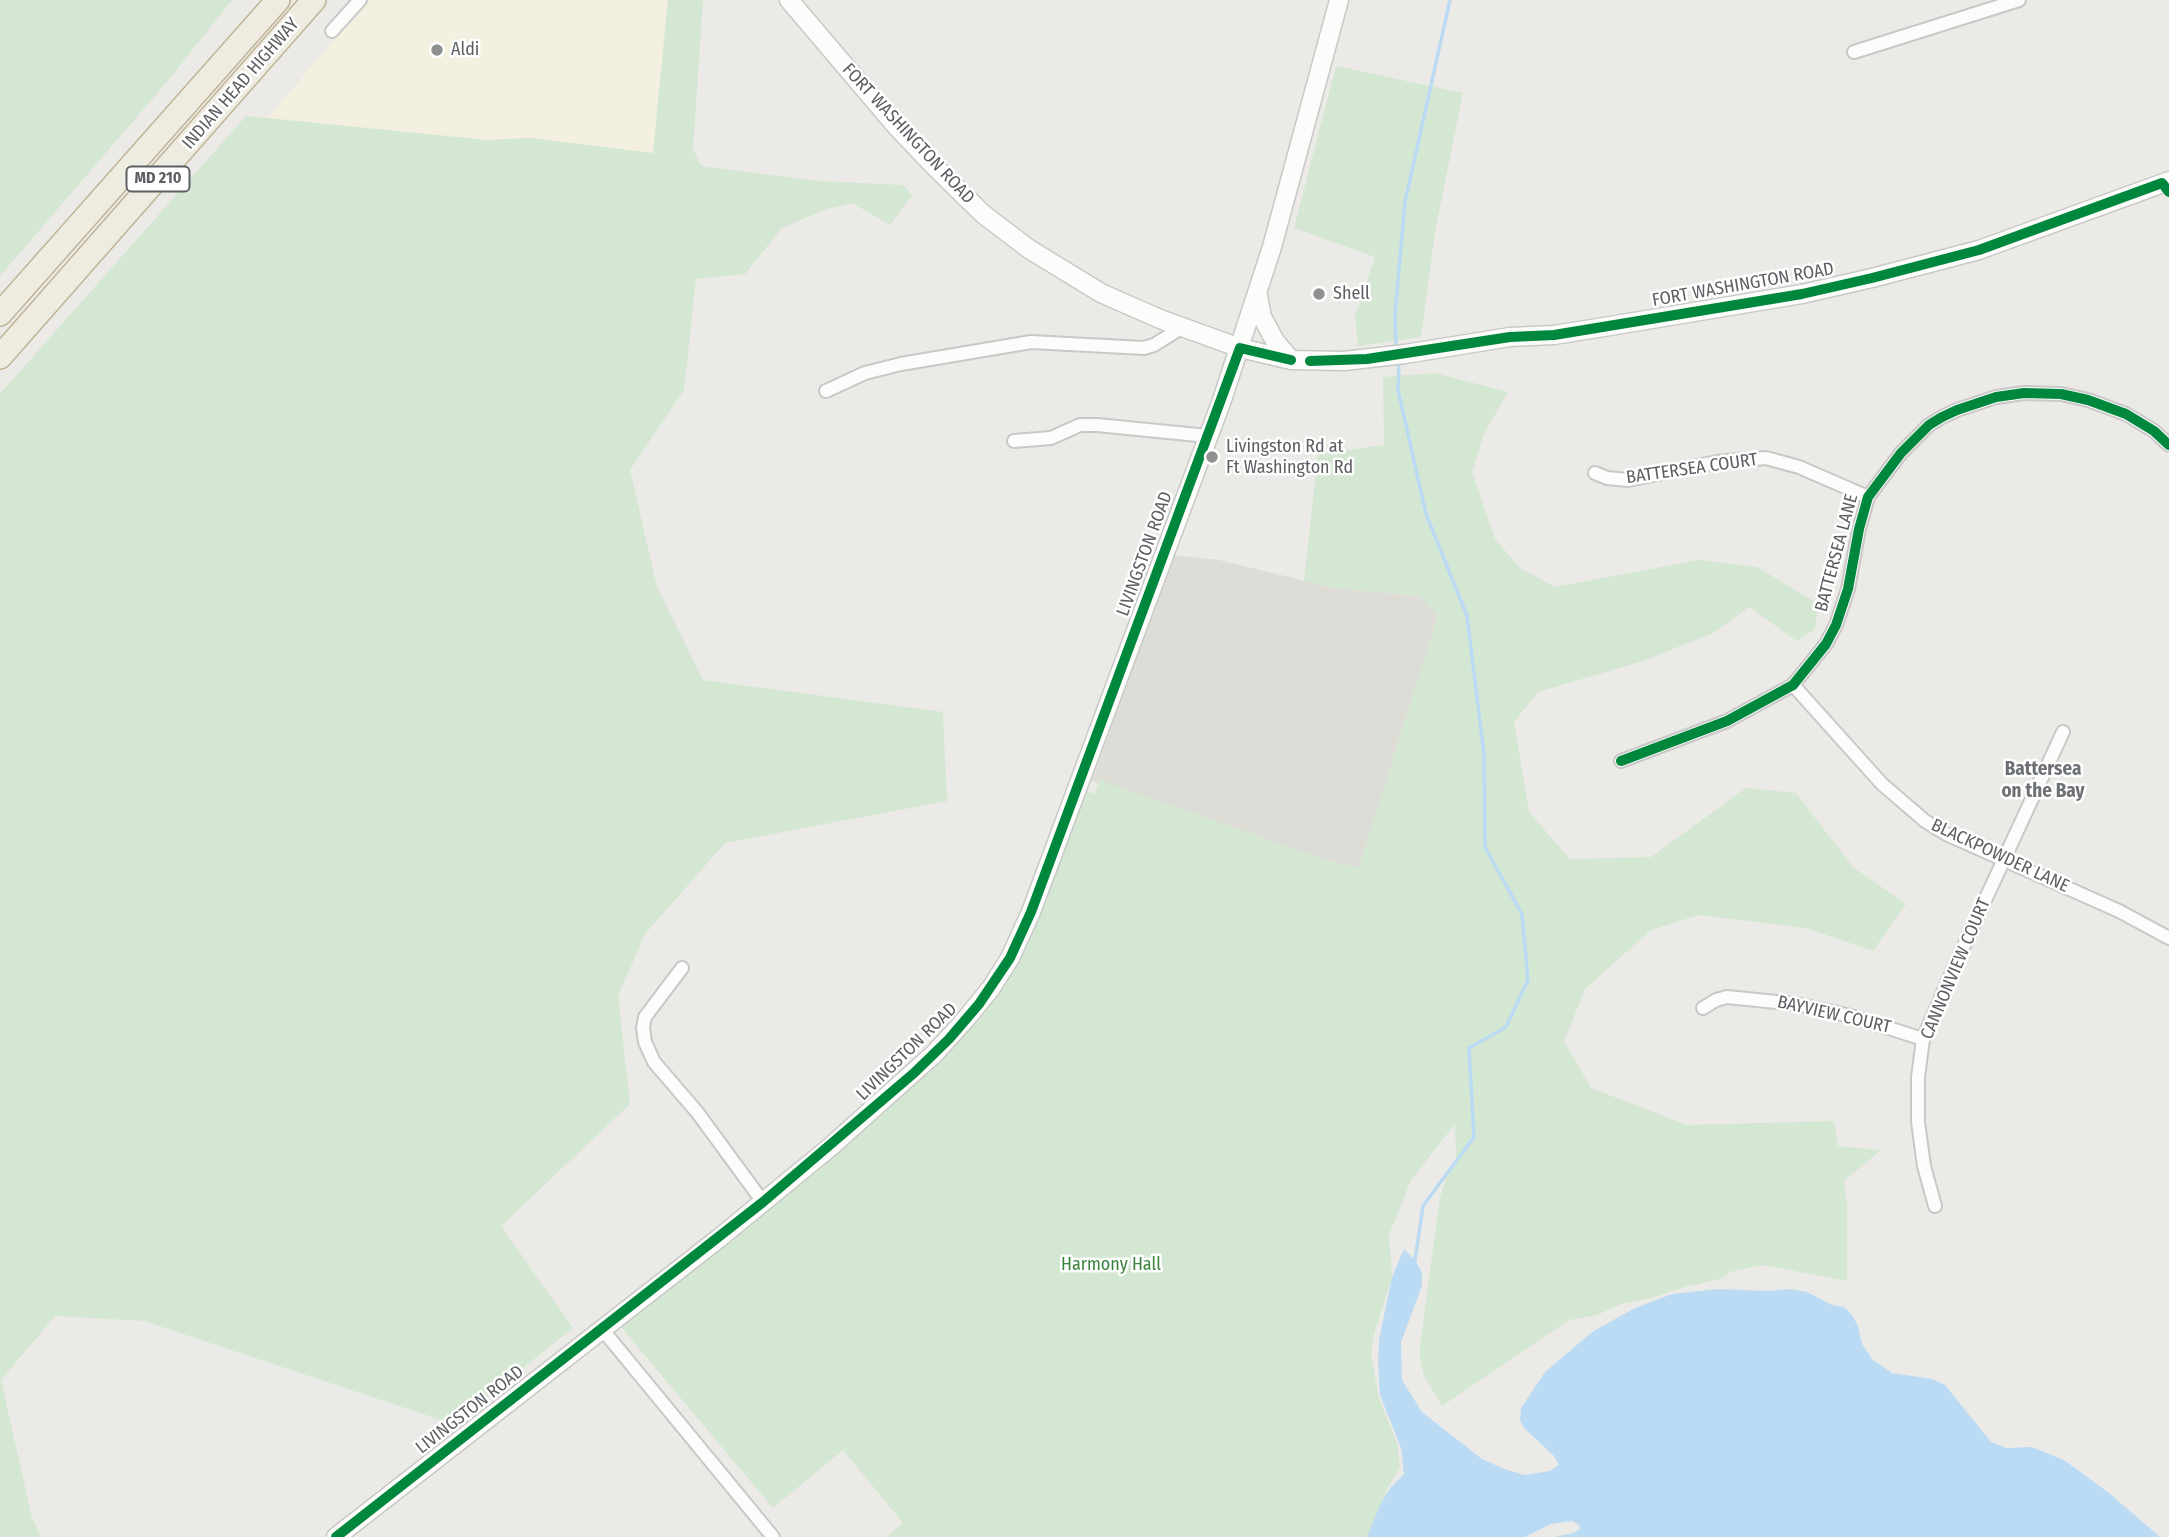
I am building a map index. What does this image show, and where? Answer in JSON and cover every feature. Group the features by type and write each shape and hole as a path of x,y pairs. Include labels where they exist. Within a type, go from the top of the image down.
{"highway":[{"name":"INDIAN HEAD HIGHWAY","path":"0,314 278,0"},
{"name":"INDIAN HEAD HIGHWAY","path":"0,357 314,0"}],"main road":[{"name":"FORT WASHINGTON ROAD","path":"789,0 896,126 983,214 1029,249 1077,280 1181,328 1240,348 1290,360 1344,361 1405,354 1510,337 1579,331 1802,294 1979,250 2167,185"},
{"name":"LIVINGSTON ROAD","path":"336,1537 763,1202 864,1118 934,1054 979,1004 1010,958 1031,912 1258,296 1339,0"},
{"path":"1258,296 1262,317 1275,341 1290,360"}],"street":[{"path":"332,31 360,0"},
{"path":"1854,51 2019,0"},
{"path":"826,391 865,373 901,364 1031,342 1144,348 1154,345 1181,328"},
{"name":"BATTERSEA LANE","path":"1621,761 1727,721 1793,685 1820,652 1836,625 1848,589 1868,497 1888,468 1929,425 1957,410 1996,397 2046,392 2088,400 2126,414 2169,445"},
{"path":"1014,441 1051,439 1080,425 1208,436"},
{"name":"BATTERSEA COURT","path":"1595,473 1606,478 1628,480 1717,462 1766,458 1799,467 1868,497"},
{"name":"BLACKPOWDER LANE","path":"1793,685 1882,784 1925,821 1946,834 2119,911 2169,938"},
{"name":"CANNONVIEW COURT","path":"1935,1206 1924,1166 1918,1122 1918,1077 1923,1039 2063,732"},
{"path":"682,968 645,1017 645,1042 654,1062 697,1112 763,1202"},
{"name":"BAYVIEW COURT","path":"1703,1008 1727,997 1796,1004 1851,1016 1923,1039"},
{"path":"602,1329 773,1537"}],"shaded area":[{"path":"368,0 668,0 653,153 531,138 487,140 268,118"},
{"path":"1174,555 1219,560 1334,588 1419,596 1438,615 1359,868 1172,824 1092,780"}],"green space":[{"path":"0,0 232,0 166,83 0,276"},
{"path":"668,0 703,0 693,149 701,166 818,181 903,185 912,195 890,225 852,203 827,209 782,228 745,274 696,279 684,390 630,470 657,587 703,680 943,712 947,801 725,843 645,934 618,996 630,1104 501,1226 573,1328 453,1424 144,1321 55,1316 1,1380 32,1518 41,1537 0,1537 0,394 246,116 487,140 531,138 653,153"},
{"path":"1336,66 1463,93 1435,232 1421,337 1358,346 1355,317 1375,257 1294,228"},
{"name":"Harmony Hall","path":"1435,373 1508,392 1484,434 1472,472 1495,539 1520,568 1555,587 1699,560 1757,567 1818,604 1815,629 1797,641 1749,607 1713,633 1643,661 1538,692 1514,722 1529,812 1570,859 1651,857 1746,788 1796,793 1853,867 1906,904 1873,951 1806,928 1699,915 1651,930 1585,989 1564,1041 1591,1088 1687,1125 1834,1121 1838,1146 1881,1150 1844,1181 1847,1205 1847,1281 1763,1265 1730,1272 1723,1278 1655,1297 1621,1304 1597,1315 1569,1320 1442,1406 1424,1376 1419,1353 1440,1197 1447,1176 1456,1161 1455,1124 1411,1180 1389,1235 1392,1277 1374,1334 1371,1354 1379,1399 1397,1443 1400,1467 1387,1489 1378,1537 887,1537 903,1523 843,1450 773,1508 616,1321 727,1234 985,999 1083,789 1095,794 1100,780 1332,862 1359,867 1438,615 1419,596 1334,588 1304,581 1318,454 1384,445 1383,377"}],"water":[{"path":"1404,1249 1415,1260 1422,1273 1422,1286 1401,1342 1402,1380 1422,1412 1482,1459 1504,1469 1525,1475 1550,1471 1559,1465 1554,1456 1524,1428 1520,1420 1521,1408 1545,1372 1592,1332 1635,1308 1672,1294 1718,1289 1790,1289 1807,1292 1832,1305 1844,1307 1852,1315 1862,1344 1873,1360 1892,1373 1932,1379 1945,1385 1991,1442 2007,1448 2032,1447 2064,1460 2109,1493 2160,1537 1554,1537 1580,1529 1579,1525 1572,1521 1551,1524 1525,1537 1367,1537 1380,1505 1391,1487 1404,1474 1401,1448 1380,1395 1378,1363 1379,1340 1392,1277"}],"waterway":[{"path":"1396,346 1395,314 1405,202 1450,0"},
{"path":"1399,364 1398,390 1426,514 1467,616 1484,754 1485,847 1522,914 1528,980 1506,1027 1469,1048 1474,1137 1423,1206 1415,1260"}],"cycle path":[{"path":"1310,361 1367,359 1510,337 1554,335 1802,294 1979,250 2162,183 2169,192"},
{"path":"336,1537 763,1202 914,1073 949,1039 979,1004 1010,958 1031,912 1240,348 1291,360"},
{"path":"1621,761 1727,721 1793,685 1826,644 1836,625 1848,589 1868,497 1901,453 1929,425 1942,417 1996,397 2024,393 2061,394 2088,400 2126,414 2154,431 2169,445"}],"place":[{"name":"Aldi","path":"437,50"},
{"name":"Shell","path":"1319,294"},
{"name":"Livingston Rd at Ft Washington Rd","path":"1212,457"}],"district":[{"name":"Battersea on the Bay","path":"2043,781"}]}
